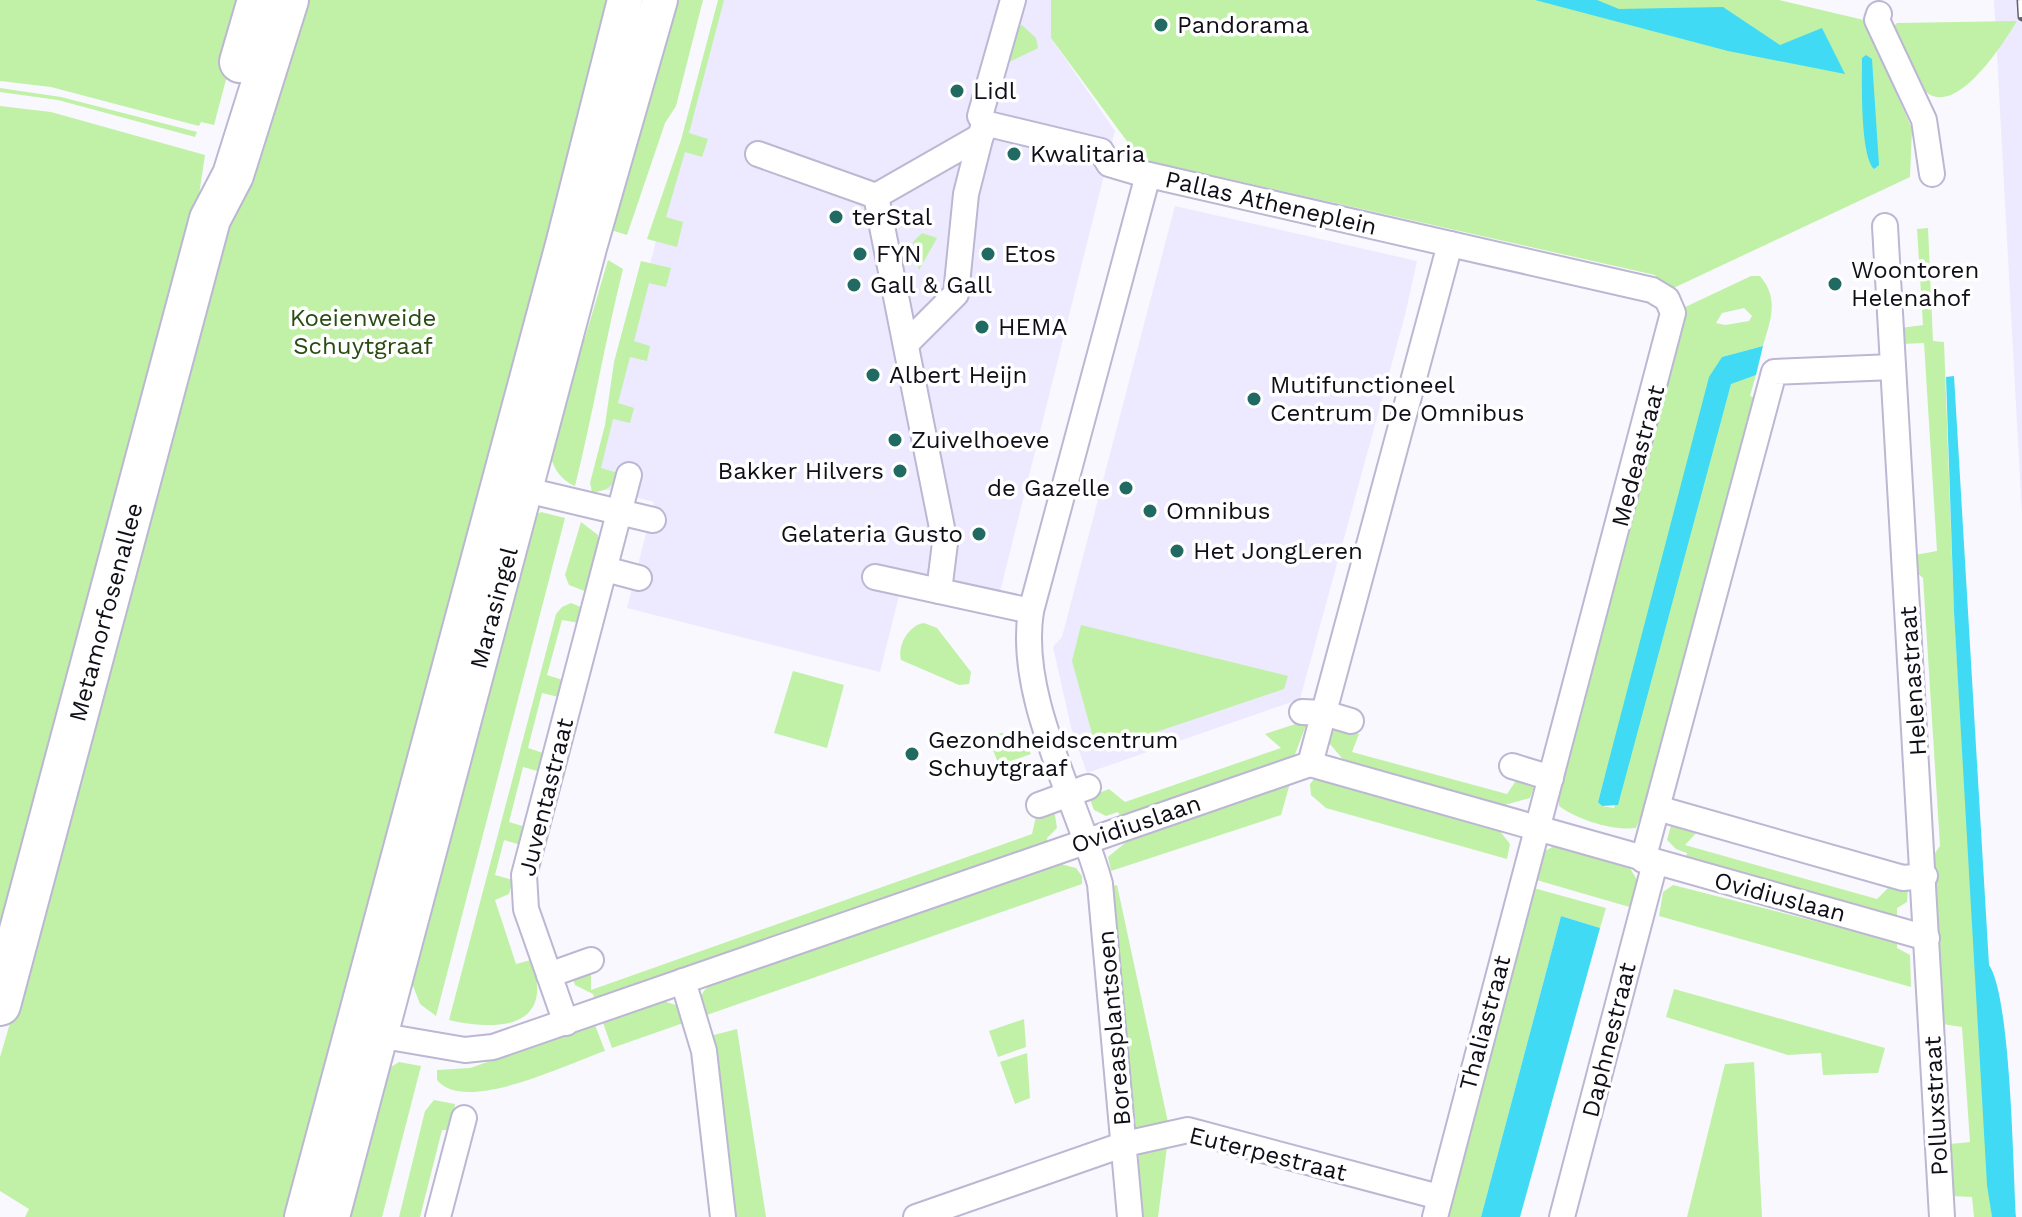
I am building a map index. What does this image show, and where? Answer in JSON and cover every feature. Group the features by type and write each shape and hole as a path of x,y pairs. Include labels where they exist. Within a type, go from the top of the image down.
{"main road":[{"name":"Metamorfosenallee","path":"0,1005 210,219 215,148 258,0"},
{"name":"Metamorfosenallee","path":"210,219 233,175 288,0"}],"street":[{"name":"Marasingel","path":"302,1217 366,1033 512,487 625,0"},
{"name":"Marasingel","path":"512,487 660,0"},
{"path":"908,342 956,294 966,194 983,130 980,116 1013,0"},
{"path":"1879,14 1877,20 1924,120 1932,174"},
{"path":"876,196 983,130 1101,151 1109,164 1148,175"},
{"path":"758,154 876,196"},
{"name":"Pallas Atheneplein","path":"1088,840 1080,790 1029,672 1031,611 1148,175 1450,244"},
{"path":"876,196 908,342 945,543 939,591"},
{"name":"Helenastraat","path":"1885,226 1925,876 1929,995"},
{"path":"1310,764 1313,712 1450,244"},
{"name":"Medeastraat","path":"1450,244 1652,290 1667,299 1673,313 1537,830"},
{"path":"1649,861 1657,808 1774,372 1893,367"},
{"name":"Juventastraat","path":"566,1023 526,909 524,875 629,475"},
{"path":"512,487 653,520"},
{"path":"605,569 639,578"},
{"path":"875,577 1031,611"},
{"path":"1313,712 1351,721"},
{"name":"Ovidiuslaan","path":"366,1033 465,1050 493,1047 1310,764 1927,938"},
{"path":"1512,766 1551,778"},
{"name":"Ovidiuslaan","path":"1039,805 1080,790"},
{"path":"1657,808 1903,878 1925,876"},
{"name":"Thaliastraat","path":"1437,1207 1537,830"},
{"name":"Boreasplantsoen","path":"1088,840 1104,913 1130,1217"},
{"name":"Daphnestraat","path":"1562,1217 1649,861"},
{"path":"549,975 591,960"},
{"path":"683,981 704,1051 723,1217"},
{"name":"Polluxstraat","path":"1929,995 1942,1217"},
{"name":"Marasingel","path":"332,1217 366,1033"},
{"path":"438,1217 464,1118"},
{"name":"Euterpestraat","path":"916,1217 1125,1144 1188,1130 1437,1207"}],"shaded area":[{"path":"719,0 1051,0 1051,38 1115,131 998,600 903,580 880,672 627,608 654,502 592,486"},
{"path":"1994,0 2022,0 2022,515"},
{"name":"Mutifunctioneel Centrum De Omnibus","path":"1175,206 1417,261 1300,699 1087,773 1071,727 1053,647 1062,637"}],"green space":[{"path":"0,0 247,0 214,125 201,122 199,126 51,87 0,81"},
{"name":"Koeienweide Schuytgraaf","path":"302,0 619,0 296,1217 25,1217 29,1209 0,1191 0,1057 29,959 215,253"},
{"path":"674,0 703,0 676,106 665,123 627,235 611,230"},
{"path":"718,0 724,0 689,133 708,139 702,157 685,152 666,217 683,222 677,247 647,239 681,140"},
{"path":"1051,0 1779,0 1864,20 1912,129 1910,177 1665,292 1655,275 1140,159 1051,38"},
{"path":"2017,21 1977,76 1949,96 1935,97 1923,89 1914,76 1892,28 1897,23"},
{"path":"1022,25 1036,38 1038,48 1007,63 1005,56 1018,27"},
{"path":"0,88 61,97 197,132 195,137 58,100 0,92"},
{"path":"0,106 51,112 205,155 197,208 0,953"},
{"path":"1928,228 1933,341 1944,342 1954,612 1992,1217 1974,1217 1972,1197 1952,1196 1950,1144 1970,1142 1962,1027 1942,1024 1933,856 1940,846 1923,578 1915,571 1915,555 1937,551 1924,343 1902,344 1901,328 1923,325 1917,229"},
{"path":"922,233 937,238 919,270 913,242"},
{"path":"608,260 623,269 575,486 560,475 552,459 549,440 551,419 572,337 585,338"},
{"path":"641,261 671,268 666,287 649,283 634,341 650,346 647,361 630,357 618,403 634,408 630,423 613,419 601,468 618,473 609,487 592,492 590,483 605,425 614,362"},
{"path":"1751,276 1760,276 1772,302 1763,346 1722,357 1598,801 1602,806 1614,808 1731,383 1756,375 1750,396 1756,398 1646,820 1640,818 1636,828 1617,828 1576,816 1559,806 1559,796 1554,794 1679,310","holes":["1744,308 1752,316 1749,321 1725,325 1716,323 1722,313"]},
{"path":"541,512 565,518 436,1016 420,1004 410,978 524,522"},
{"path":"581,522 598,535 587,592 569,585 565,575"},
{"path":"571,603 583,608 579,623 562,620 547,675 563,680 559,697 542,693 528,748 546,754 541,772 523,767 509,822 526,827 521,845 504,840 495,875 513,880 509,894 495,900 516,964 531,960 537,982 536,999 529,1012 518,1020 504,1024 468,1024 449,1020 556,614"},
{"path":"924,623 937,628 971,672 969,684 959,685 901,660 905,637"},
{"path":"1081,625 1288,676 1284,689 1097,752 1072,661"},
{"path":"793,671 844,685 827,748 774,733"},
{"path":"1308,720 1294,757 1121,818 1118,812 1106,816 1094,810 1089,797 1109,789 1125,802 1281,748 1265,734"},
{"path":"1331,726 1359,734 1352,752 1507,794 1517,779 1535,784 1530,798 1501,806 1347,764 1329,743"},
{"path":"1002,733 1026,745 1031,754 999,765 993,750 994,735"},
{"path":"1315,778 1499,830 1510,844 1507,859 1326,808 1311,795 1310,784"},
{"path":"1290,783 1281,815 1111,871 1108,857 1131,838"},
{"path":"1054,809 1057,828 1047,838 1048,844 596,1002 593,994 575,985 572,976 591,969 591,990 1032,834 1036,816"},
{"path":"1672,822 1699,830 1685,845 1877,899 1891,885 1908,887 1907,902 1897,908 1897,916 1892,917 1686,858 1687,853 1676,849 1667,840"},
{"path":"1554,846 1628,865 1639,883 1633,908 1533,879 1543,852"},
{"path":"1057,863 1076,868 1082,876 1082,884 701,1017 700,1000 710,985"},
{"path":"1117,885 1169,1127 1137,1134 1108,888"},
{"path":"1673,885 1897,942 1897,948 1910,955 1911,987 1659,916 1663,892"},
{"path":"1530,887 1606,908 1600,928 1561,916 1481,1217 1443,1217"},
{"path":"1674,989 1885,1048 1878,1073 1823,1075 1821,1053 1788,1055 1666,1017"},
{"path":"663,1001 679,1006 689,1021 612,1048 603,1023"},
{"path":"1024,1019 1026,1047 998,1057 989,1031"},
{"path":"595,1025 605,1051 543,1075 470,1092 451,1089 437,1080 437,1070 470,1068"},
{"path":"737,1029 766,1217 731,1217 710,1036"},
{"path":"1027,1053 1030,1098 1015,1104 1000,1062"},
{"path":"399,1062 421,1066 382,1217 339,1217 378,1075"},
{"path":"1754,1062 1762,1217 1687,1217 1725,1064"},
{"path":"434,1100 455,1104 453,1130 442,1130 420,1217 399,1217 425,1111"},
{"path":"1167,1147 1158,1217 1139,1217 1139,1151"}],"water":[{"path":"1535,0 1597,0 1619,9 1723,7 1780,45 1822,28 1845,74 1728,51"},
{"path":"1866,55 1872,59 1879,165 1874,169 1866,149 1863,116 1862,58"},
{"path":"1763,346 1756,375 1731,384 1618,805 1602,806 1598,802 1709,377 1722,357"},
{"path":"1954,376 1989,965 2002,1011 2006,1046 2016,1217 1992,1217 1987,1185 1954,612 1946,377"},
{"path":"1561,916 1600,928 1520,1217 1481,1217"}],"railway":[{"path":"2021,0 2022,17"}],"place":[{"name":"Pandorama","path":"1161,25"},
{"name":"Lidl","path":"957,91"},
{"name":"Kwalitaria","path":"1014,154"},
{"name":"terStal","path":"836,217"},
{"name":"FYN","path":"860,254"},
{"name":"Etos","path":"988,254"},
{"name":"Woontoren Helenahof","path":"1835,284"},
{"name":"Gall & Gall","path":"854,285"},
{"name":"HEMA","path":"982,327"},
{"name":"Albert Heijn","path":"873,375"},
{"name":"Mutifunctioneel Centrum De Omnibus","path":"1254,399"},
{"name":"Zuivelhoeve","path":"895,440"},
{"name":"Bakker Hilvers","path":"900,471"},
{"name":"de Gazelle","path":"1126,488"},
{"name":"Omnibus","path":"1150,511"},
{"name":"Gelateria Gusto","path":"979,534"},
{"name":"Het JongLeren","path":"1177,551"},
{"name":"Gezondheidscentrum Schuytgraaf","path":"912,754"}]}
